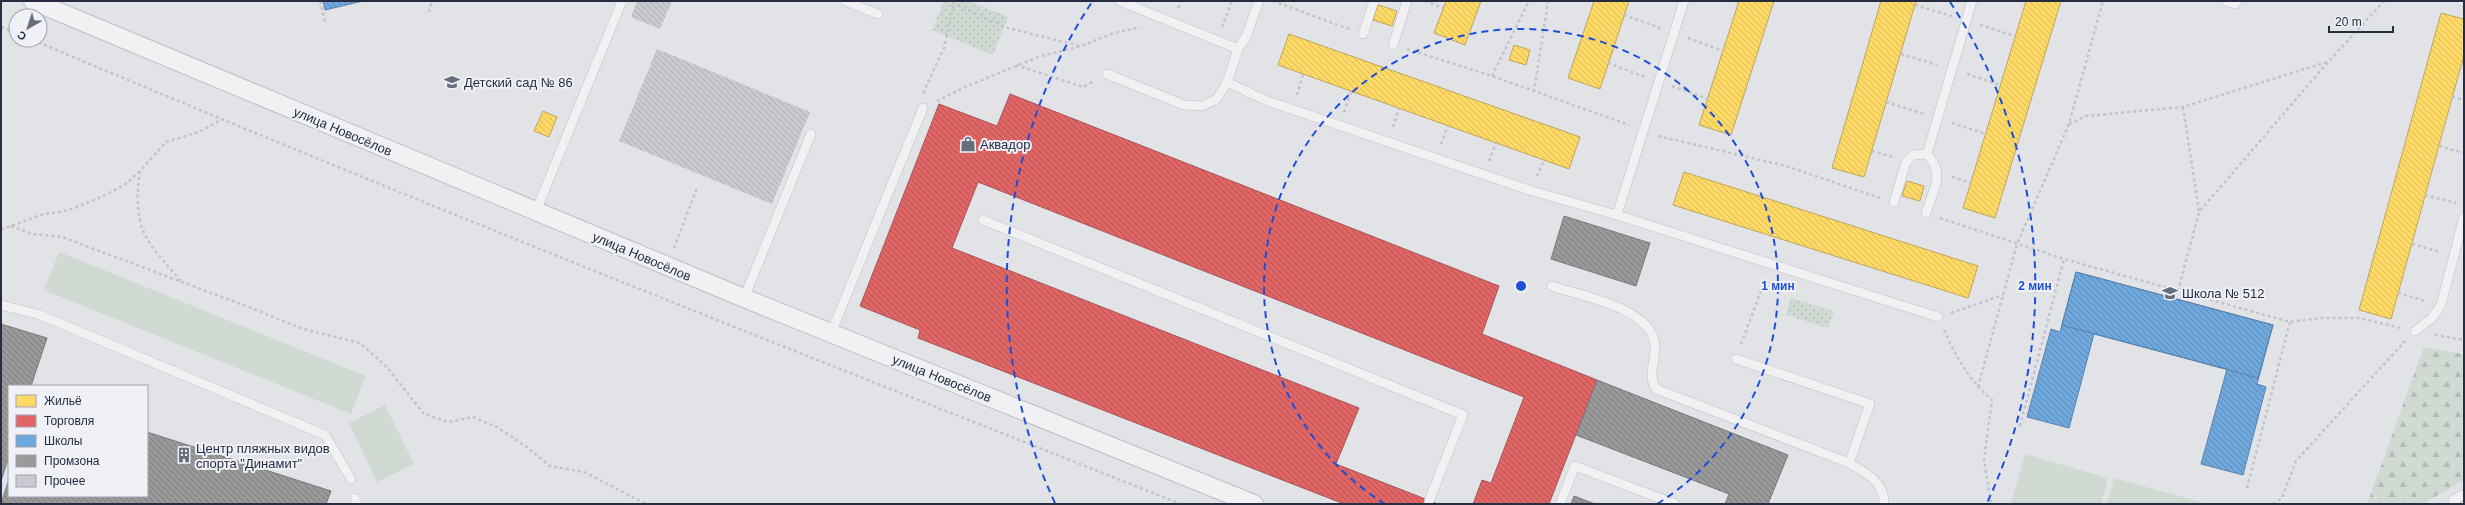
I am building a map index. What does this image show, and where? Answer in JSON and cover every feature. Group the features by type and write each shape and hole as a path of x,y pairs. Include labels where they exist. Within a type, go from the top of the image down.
{"street":[{"name":"улица Новосёлов","path":"33,1 744,298 1254,504"}],"lane":[{"path":"536,211 622,1"},
{"path":"845,1 878,14"},
{"path":"1120,1 1238,49"},
{"path":"1107,74 1184,105 1202,106 1217,99 1227,82 1238,49 1246,37 1259,1"},
{"path":"1363,34 1374,1"},
{"path":"1393,45 1407,1"},
{"path":"1616,215 1684,1"},
{"path":"1927,154 1972,1"},
{"path":"2226,1 2235,4 2236,1"},
{"path":"1227,82 1265,100 1532,191 1616,215 1938,317"},
{"path":"830,333 923,108"},
{"path":"744,298 811,134"},
{"path":"1894,202 1906,162 1913,155 1927,154"},
{"path":"1926,213 1938,172 1934,162 1927,154"},
{"path":"2415,331 2432,318 2441,305 2464,217"},
{"path":"982,220 1463,415 1429,501"},
{"path":"1552,286 1640,317 1651,330 1655,344 1652,381 1656,389 1849,464 1879,484 1884,497 1884,504"},
{"path":"1,305 38,314 325,435 351,479"},
{"path":"1736,359 1870,404 1849,464"},
{"path":"1560,504 1575,466 1675,504"},
{"path":"2456,504 2453,500 2464,494"}],"path":[{"path":"320,1 325,22"},
{"path":"429,12 432,1"},
{"path":"1177,10 1180,1"},
{"path":"1222,28 1232,1"},
{"path":"1273,1 1363,34"},
{"path":"1425,1 1443,8"},
{"path":"1492,76 1528,1"},
{"path":"1534,92 1548,1"},
{"path":"1978,387 2017,244 2069,124 2103,1"},
{"path":"2199,212 2328,62 2384,1"},
{"path":"1081,46 1004,27 954,2 944,48 922,96 923,108 965,87 1016,65 1038,57 1081,46 1114,33 1151,24 1160,17"},
{"path":"1393,45 1492,76 1662,137 1786,166 1894,202"},
{"path":"48,46 221,120 1181,504"},
{"path":"2069,124 2086,116 2183,107 2328,62"},
{"path":"1016,65 1083,87 1107,74"},
{"path":"1292,109 1303,74"},
{"path":"1340,125 1351,92"},
{"path":"2452,97 2464,100"},
{"path":"2178,291 2199,212 2183,107"},
{"path":"1389,142 1399,109"},
{"path":"1,230 40,215 69,210 99,198 123,186 140,171 166,142 199,132 221,120"},
{"path":"1436,158 1448,126"},
{"path":"2439,146 2464,153"},
{"path":"1872,151 1906,162"},
{"path":"140,171 138,186 143,230 164,262 183,282"},
{"path":"1938,172 1971,183"},
{"path":"673,251 697,188"},
{"path":"2425,195 2458,204"},
{"path":"1926,213 2064,259 2290,322 2320,318 2359,318 2415,331 2464,340"},
{"path":"12,226 32,234 62,237 303,329 360,343 384,365 424,414 448,422 473,417 497,427 528,448 550,466 584,472 646,504"},
{"path":"2412,244 2454,256"},
{"path":"2020,426 2064,259"},
{"path":"1736,359 1751,314 1772,264"},
{"path":"2398,293 2441,305"},
{"path":"1991,504 1984,460 1992,400 1978,387 1958,361 1938,317 2003,295"},
{"path":"2247,488 2290,322"},
{"path":"2273,504 2282,498 2296,462 2415,331"}],"green space":[{"path":"944,1 969,1 1008,17 993,55 932,30"},
{"path":"59,252 366,376 351,414 44,290"},
{"path":"1791,298 1834,311 1828,328 1786,315"},
{"path":"2424,347 2464,354 2464,480 2422,504 2367,504"},
{"path":"385,405 414,464 377,482 349,423"},
{"path":"2025,454 2108,478 2101,504 2011,504"},
{"path":"2114,478 2208,504 2107,504"}],"building: Жильё":[{"path":"1446,1 1481,1 1465,45 1434,33"},
{"path":"1594,1 1629,1 1600,89 1568,78"},
{"path":"1739,1 1774,1 1731,135 1699,125"},
{"path":"1881,1 1916,1 1864,177 1832,168"},
{"path":"2026,1 2061,1 1995,218 1963,208"},
{"path":"1378,5 1397,11 1392,26 1373,20"},
{"path":"2441,13 2464,19 2464,55 2391,319 2359,310"},
{"path":"1289,34 1580,137 1569,169 1278,65"},
{"path":"1514,45 1530,50 1526,65 1509,60"},
{"path":"543,111 557,117 549,137 534,131"},
{"path":"1684,172 1978,266 1968,298 1673,205"},
{"path":"1907,181 1924,186 1920,201 1902,196"}],"building: Торговля":[{"path":"1010,94 1499,286 1482,334 1597,380 1549,504 1473,504 1482,480 1491,483 1524,397 978,182 952,248 1359,408 1336,464 1438,504 1344,504 918,338 920,330 860,306 939,104 997,126"}],"building: Школы":[{"path":"323,1 363,1 325,10"},
{"path":"2076,272 2273,325 2257,384 2266,387 2243,475 2201,464 2227,369 2094,334 2069,428 2027,417 2051,329 2060,332"},
{"path":"2076,272 2273,325 2258,378 2062,325"}],"building: Промзона":[{"path":"1564,216 1650,243 1636,286 1551,259"},
{"path":"1,324 47,338 31,385 8,385 8,459 1,481"},
{"path":"1597,380 1788,455 1768,504 1725,504 1729,494 1576,435"},
{"name":"Центр пляжных видов спорта \"Динамит\"","path":"148,432 331,491 326,504 1,504 8,482 8,497 148,497"},
{"path":"1574,496 1595,504 1571,504"}],"building: Прочее":[{"path":"637,1 672,1 660,29 631,17"},
{"path":"657,49 810,112 772,204 619,141"}],"place":[{"name":"Детский сад № 86","path":"452,82"},
{"name":"Аквадор","path":"968,144"},
{"name":"Школа № 512","path":"2170,293"},
{"name":"Центр пляжных видов спорта \"Динамит\"","path":"184,455"}]}
